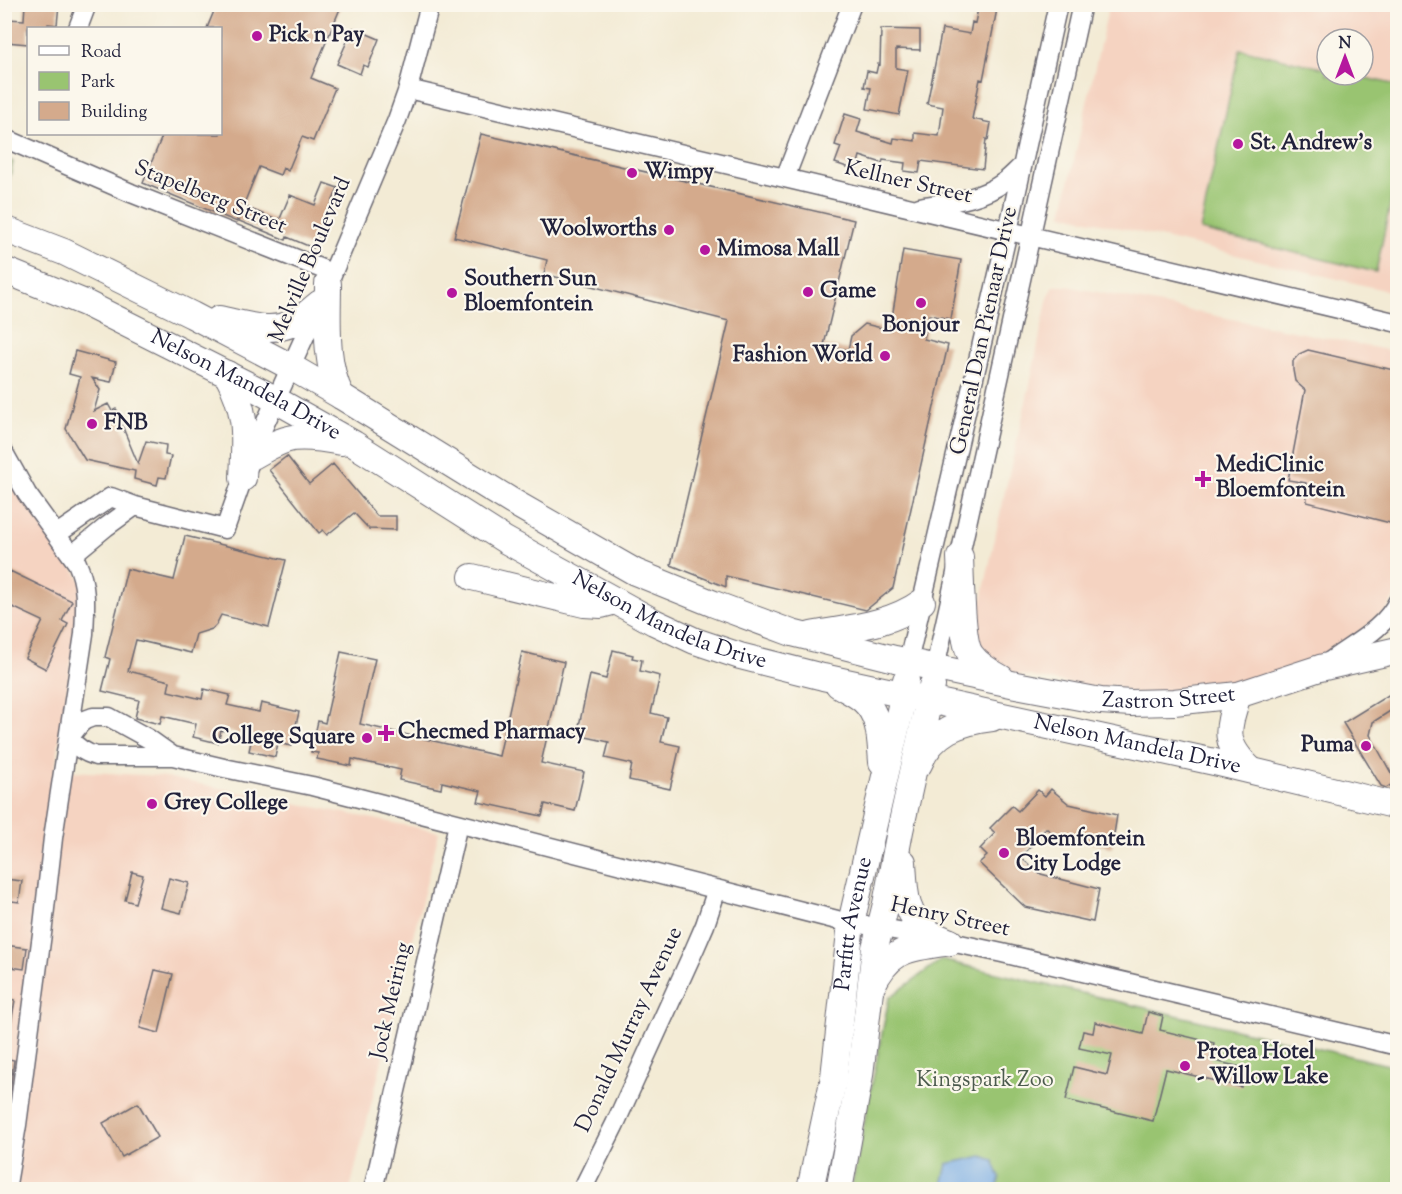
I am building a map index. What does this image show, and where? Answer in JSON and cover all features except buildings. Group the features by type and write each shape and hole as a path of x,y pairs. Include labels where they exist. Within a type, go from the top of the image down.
{"highway":[{"name":"Nelson Mandela Drive","path":"4,229 64,252 291,367 510,501 635,572 792,633 935,668"},
{"name":"Nelson Mandela Drive","path":"4,270 85,303 276,400 354,444 505,540 654,622 695,640 740,656 823,677 1140,745 1398,806"},
{"path":"192,315 251,326 278,327 301,319 327,287"},
{"path":"327,287 330,368 334,384 341,396"},
{"path":"227,374 235,389 244,422 248,467"},
{"path":"248,467 280,441 293,438 354,444"},
{"path":"960,556 964,624 969,653 990,672 1016,686"},
{"path":"472,577 584,604 601,605 616,601"},
{"path":"805,636 890,619 910,611 922,602"},
{"name":"Zastron Street","path":"935,668 1016,686 1131,704 1238,695 1320,668 1398,650"},
{"name":"Parfitt Avenue","path":"810,1190 834,1077 851,923 884,783 908,662"},
{"name":"Parfitt Avenue","path":"838,1190 860,1075 875,948 935,668"},
{"path":"823,677 863,699 876,717 884,783"},
{"path":"1238,695 1229,727 1230,740 1233,751 1251,770"},
{"path":"911,784 929,746 939,736 966,722 1004,717"},
{"path":"900,831 908,908 929,933 950,942"},
{"path":"869,993 879,971 899,952 950,942"}],"street":[{"path":"78,27 87,4"},
{"name":"Melville Boulevard","path":"135,506 225,529 276,400 327,287 397,120 408,89 430,4"},
{"path":"785,178 852,4"},
{"name":"General Dan Pienaar Drive","path":"908,662 1058,4"},
{"name":"General Dan Pienaar Drive","path":"935,668 1082,4"},
{"name":"Kellner Street","path":"408,89 1398,323"},
{"name":"Stapelberg Street","path":"4,138 31,141 131,193 327,287"},
{"path":"912,208 982,194 1004,182 1022,166"},
{"path":"938,532 952,502 966,458 972,452 983,450"},
{"path":"4,453 27,494 72,555 82,573 86,602 78,680 53,838 18,1113 7,1181"},
{"path":"57,534 111,496 135,506"},
{"path":"72,555 135,506"},
{"path":"1320,668 1378,627 1387,619 1398,601"},
{"path":"78,680 81,696 98,717"},
{"path":"69,738 86,720 110,717 174,756"},
{"path":"69,738 87,753 96,756 174,756"},
{"name":"Henry Street","path":"174,756 312,786 851,923 950,942 1398,1046"},
{"name":"Jock Meiring","path":"373,1190 458,824"},
{"name":"Donald Murray Avenue","path":"582,1190 615,1124 702,933 717,890"}],"shaded area":[{"name":"St. Andrew's","path":"1109,5 1397,5 1397,293 1062,214"},
{"name":"MediClinic Bloemfontein","path":"1053,286 1067,286 1397,352 1397,592 1386,611 1323,660 1252,682 1135,696 1011,673 978,648 976,628 1047,301"},
{"name":"Grey College","path":"4,466 83,583 55,770 160,776 439,832 350,1189 5,1189"}],"green space":[{"path":"1240,49 1315,66 1315,87 1375,87 1375,80 1397,85 1397,172 1376,272 1200,230"},
{"path":"5,158 13,162 5,199"},
{"name":"Kingspark Zoo","path":"941,960 1397,1067 1397,1189 851,1190 889,998"}],"water":[{"path":"982,1156 993,1160 1000,1178 997,1189 941,1189 947,1164"}],"place":[{"name":"Pick n Pay","path":"257,36"},
{"name":"St. Andrew's","path":"1238,144"},
{"name":"Wimpy","path":"632,173"},
{"name":"Woolworths","path":"669,230"},
{"name":"Mimosa Mall","path":"705,250"},
{"name":"Game","path":"808,292"},
{"name":"Southern Sun Bloemfontein","path":"452,293"},
{"name":"Bonjour","path":"921,303"},
{"name":"Fashion World","path":"885,356"},
{"name":"FNB","path":"92,424"},
{"name":"MediClinic Bloemfontein","path":"1203,479"},
{"name":"Checmed Pharmacy","path":"386,733"},
{"name":"College Square","path":"367,738"},
{"name":"Puma","path":"1366,746"},
{"name":"Grey College","path":"152,804"},
{"name":"Bloemfontein City Lodge","path":"1004,853"},
{"name":"Protea Hotel - Willow Lake","path":"1185,1066"}]}
